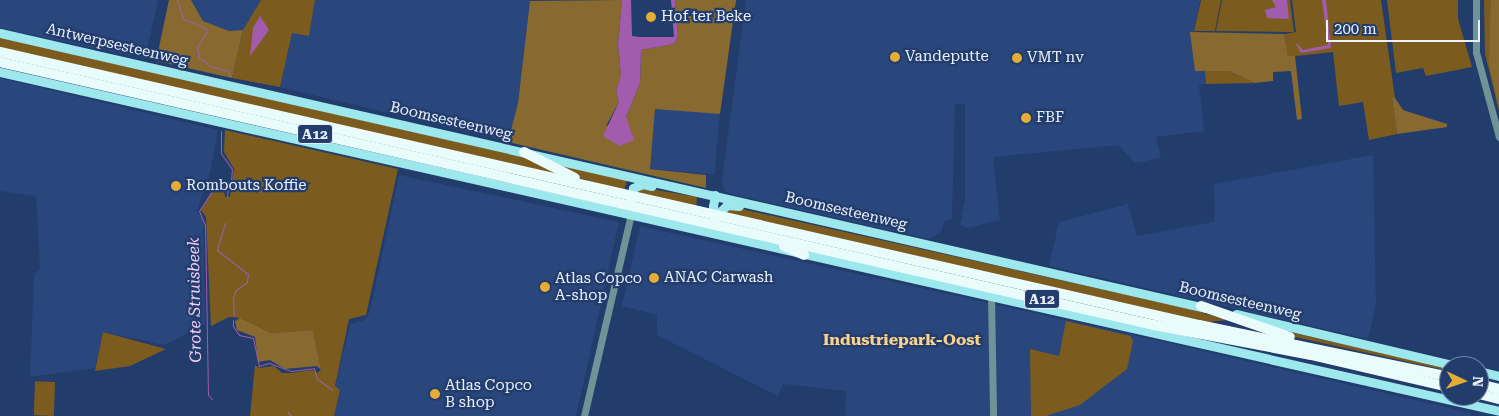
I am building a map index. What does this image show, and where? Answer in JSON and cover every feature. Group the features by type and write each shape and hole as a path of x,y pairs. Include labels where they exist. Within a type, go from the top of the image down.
{"highway":[{"name":"A12","path":"0,52 586,186 630,205"},
{"name":"A12","path":"0,62 630,205 795,233 1309,350 1359,367 1439,385"},
{"path":"524,152 586,186"},
{"name":"A12","path":"718,221 773,238 1154,325 1309,350 1439,375"},
{"path":"773,238 804,255"},
{"path":"1201,306 1309,350"},
{"path":"1176,336 1359,367"}],"main road":[{"name":"Antwerpsesteenweg","path":"0,32 228,85"},
{"path":"0,72 222,123 630,205 804,255 1499,411"},
{"name":"Boomsesteenweg","path":"228,85 1201,306 1439,362"},
{"path":"630,205 633,188 643,184 680,192 697,191"},
{"path":"715,195 713,206 718,221"},
{"path":"718,221 727,205 750,208 759,206"},
{"path":"1087,318 1176,336 1236,351"}],"street":[{"path":"1476,0 1476,52 1499,137"},
{"path":"584,416 630,205"},
{"path":"991,296 992,416"}],"shaded area":[{"path":"0,0 158,0 145,59 0,28"},
{"path":"169,0 191,0 203,21 229,31 243,30 232,78 156,61"},
{"path":"191,0 261,0 243,30 229,31 203,21"},
{"path":"261,0 315,0 309,36 292,33 280,87 232,78 243,30"},
{"path":"315,0 530,0 518,103 508,142 280,87 292,32 309,36"},
{"path":"622,0 618,44 621,75 616,91 619,102 606,126 626,117 640,83 641,50 674,44 678,36 675,0 736,0 720,114 655,109 650,169 706,175 706,188 508,142 518,103 530,1"},
{"path":"622,0 631,0 632,36 674,37 671,0 675,0 678,36 674,44 641,50 640,83 626,117 634,140 619,146 603,136 619,102 616,91 621,75 618,44"},
{"path":"746,0 1200,0 1193,35 1195,70 1205,71 1206,84 1199,85 1204,131 1156,137 1161,158 1135,163 1118,145 993,157 1000,220 968,228 960,225 965,200 965,104 955,104 952,219 944,222 941,232 929,239 731,194 724,190 722,180"},
{"path":"1201,0 1221,0 1215,31 1194,31"},
{"path":"1222,0 1290,0 1294,32 1216,31"},
{"path":"1272,0 1287,0 1289,19 1267,18 1265,10 1276,7"},
{"path":"1292,0 1381,0 1395,98 1392,98 1397,134 1369,140 1363,102 1339,106 1333,52 1288,57 1284,34 1296,32"},
{"path":"1322,0 1326,0 1331,48 1301,53 1295,42 1303,50 1328,45"},
{"path":"1387,0 1458,0 1458,19 1472,67 1426,76 1423,68 1396,73"},
{"path":"1484,0 1499,0 1499,111 1485,54"},
{"path":"1491,0 1499,0 1499,109 1489,64"},
{"path":"260,16 269,30 250,56 253,28"},
{"path":"1190,32 1284,34 1288,56 1295,56 1302,119 1297,120 1291,71 1273,72 1273,81 1255,83 1229,71 1195,71"},
{"path":"0,37 532,159 569,177 0,49"},
{"path":"1205,71 1229,71 1255,83 1206,84"},
{"path":"0,78 218,130 210,173 197,211 203,219 205,324 165,345 103,332 95,368 30,377 34,275 40,269 36,196 0,191"},
{"path":"1392,98 1395,98 1403,110 1447,124 1447,127 1397,134"},
{"path":"655,108 720,114 714,174 650,169"},
{"path":"225,130 398,169 366,315 349,319 335,386 340,390 334,416 250,416 255,365 260,368 274,366 282,373 313,370 317,373 321,370 313,330 271,333 240,318 229,317 211,326 206,217 201,210 212,193 224,190 225,197 230,197 234,169 224,152"},
{"path":"1373,155 1376,304 1368,339 1049,266 1059,222 1128,204 1137,236 1208,223 1215,221 1214,184"},
{"path":"545,159 627,180 624,191 572,176"},
{"path":"399,175 619,222 576,416 334,416 340,390 335,387 350,324 365,320 370,311"},
{"path":"645,188 697,197 696,208 633,194"},
{"path":"733,207 1190,309 1227,320 1207,322 724,214"},
{"path":"640,226 1160,341 1471,413 1471,416 845,416 846,391 783,384 778,396 657,335 657,315 622,306"},
{"path":"240,318 271,333 313,330 321,370 317,366 285,369 270,360 258,362 255,337 237,330 235,321"},
{"path":"1066,321 1130,336 1133,341 1127,369 1080,405 1046,416 1031,416 1030,349 1059,356"},
{"path":"1272,328 1439,366 1439,369 1295,337"},
{"path":"103,332 166,349 130,366 95,371"},
{"path":"35,381 55,382 54,416 34,415"}],"waterway":[{"name":"Grote Struisbeek","path":"177,0 183,19 204,27 207,31 197,47 199,57 210,66 228,71 230,77"},
{"name":"Grote Struisbeek","path":"212,399 208,395 205,225 199,211 212,191 228,187 231,182 232,169 221,153 221,131"},
{"path":"227,197 228,187"},
{"path":"225,223 217,250 248,274 247,282 236,290 233,298 234,315"},
{"path":"233,320 233,326 239,335 253,338 259,366 269,363 291,371 314,368 317,379 333,390"},
{"name":"Grote Struisbeek","path":"288,412 291,416"}],"place":[{"name":"Hof ter Beke","path":"651,17"},
{"name":"Vandeputte","path":"895,57"},
{"name":"VMT nv","path":"1017,58"},
{"name":"FBF","path":"1026,118"},
{"name":"Rombouts Koffie","path":"176,186"},
{"name":"ANAC Carwash","path":"654,278"},
{"name":"Atlas Copco A-shop","path":"545,287"},
{"name":"Atlas Copco B shop","path":"435,394"}],"district":[{"name":"Industriepark-Oost","path":"902,340"}]}
